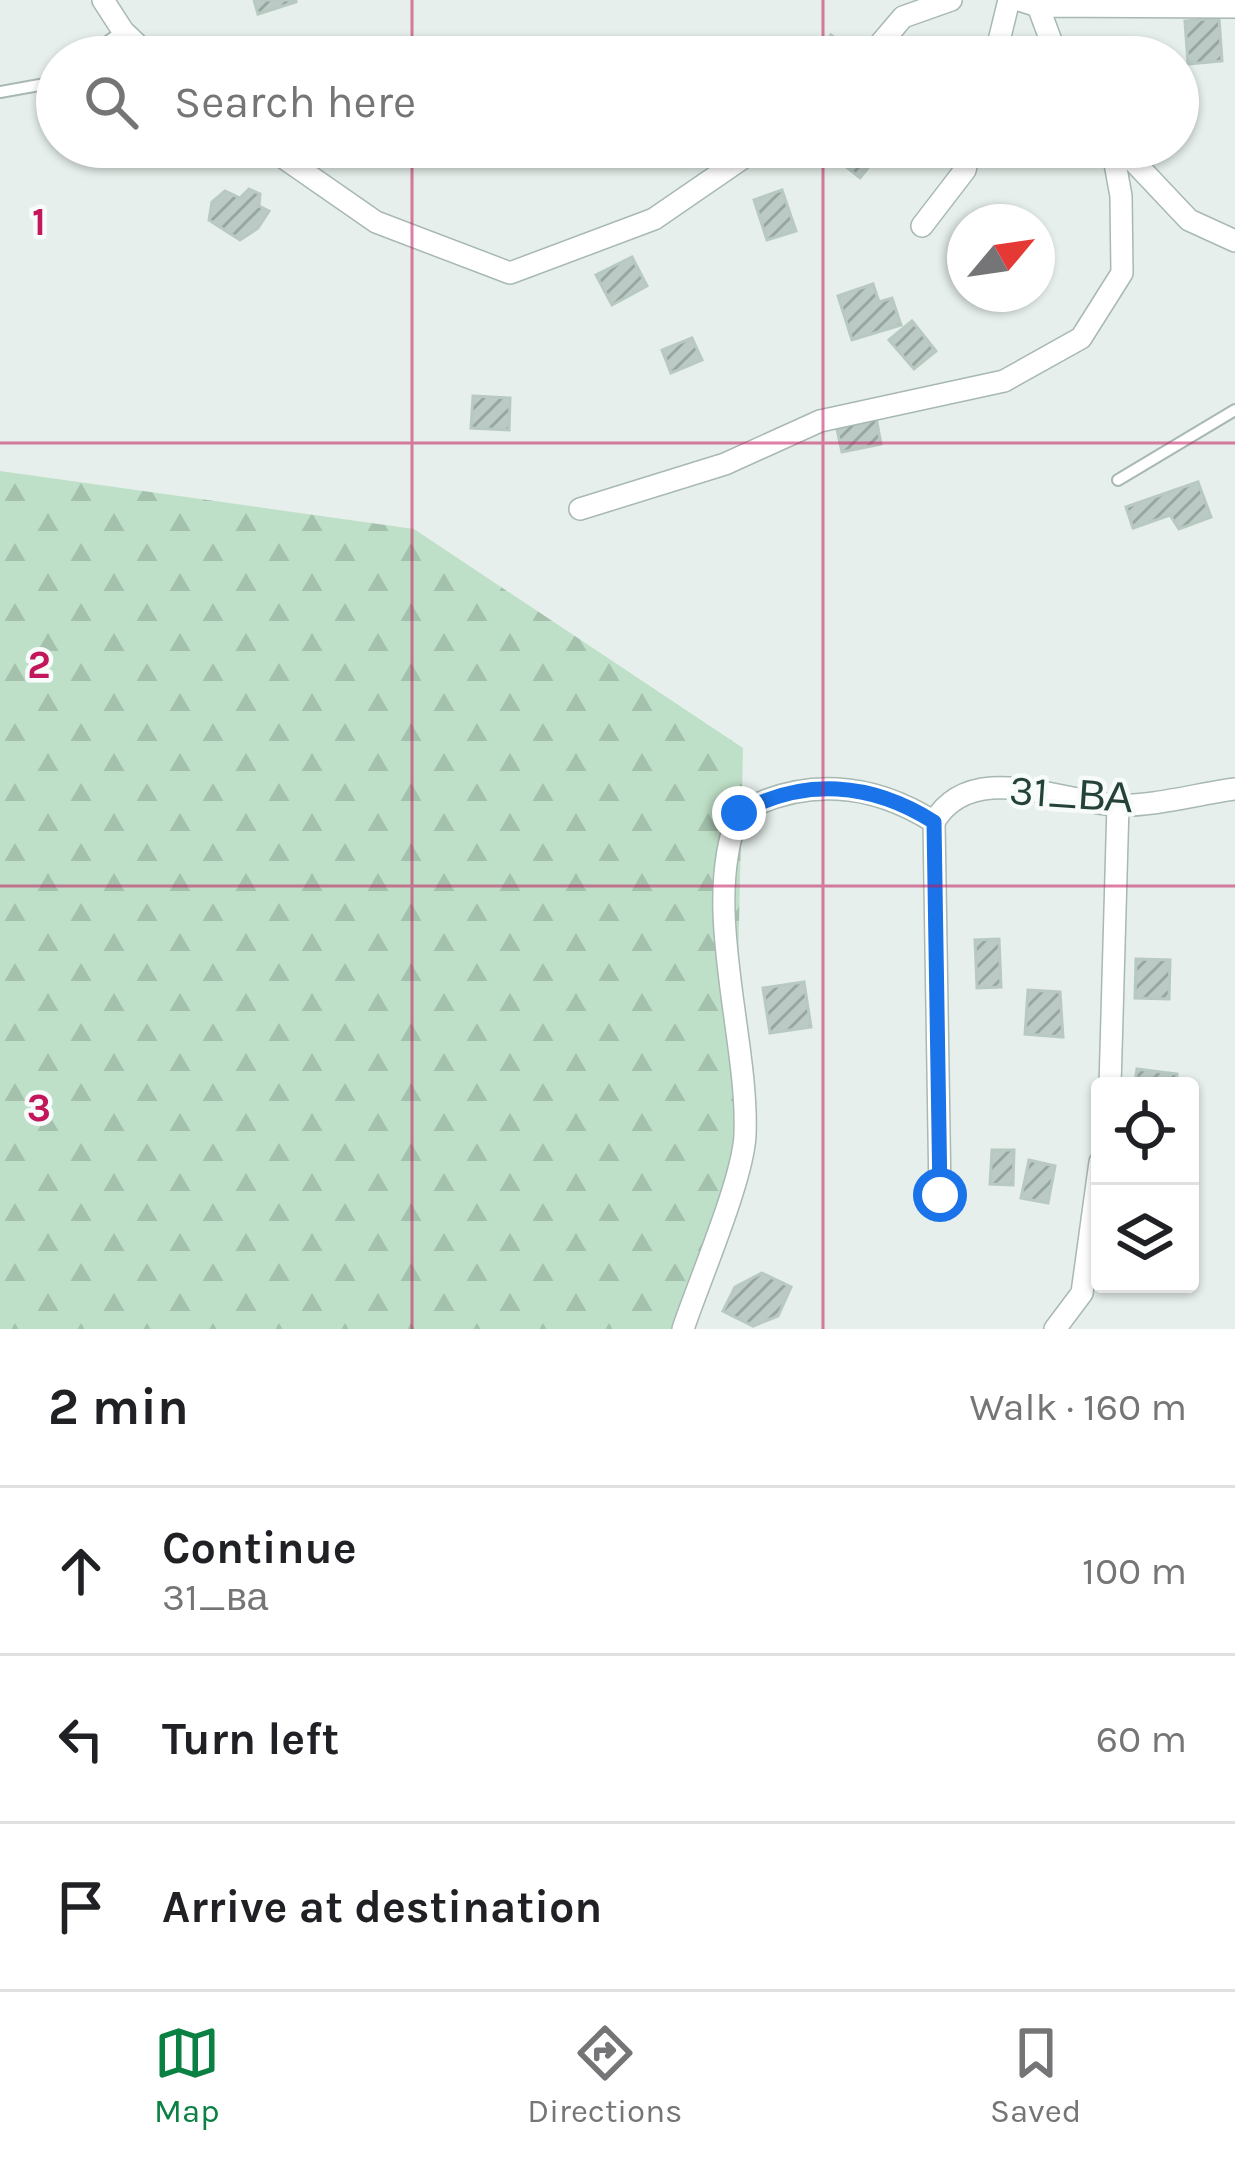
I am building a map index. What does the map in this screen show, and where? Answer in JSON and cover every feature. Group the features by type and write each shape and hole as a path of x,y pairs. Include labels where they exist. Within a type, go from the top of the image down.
{"street":[{"path":"103,0 128,36"},
{"path":"886,36 902,17 951,0"},
{"path":"1000,36 1009,0"},
{"path":"1046,36 1029,3 1235,7"},
{"path":"298,168 376,222 510,273 654,219 728,168"},
{"path":"922,226 966,168"},
{"path":"580,509 725,464 820,421 1004,381 1081,338 1122,273 1118,168"},
{"path":"1137,168 1189,220 1235,241"},
{"path":"683,1329 745,1136 728,965 728,839 739,813 804,787 842,785 934,822 940,1195"},
{"name":"31_ВА","path":"934,822 946,801 971,787 1118,805 1235,789"},
{"path":"1110,1077 1118,805"},
{"path":"1055,1329 1082,1293 1097,1185"}],"lane":[{"path":"116,36 123,31"},
{"path":"0,92 36,86"},
{"path":"1118,480 1235,410"}],"green space":[{"path":"0,471 414,529 743,748 733,1184 686,1329 0,1329"}],"building":[{"path":"254,0 296,0 296,2 258,14"},
{"path":"1219,18 1222,61 1199,63 1199,36 1186,36 1185,21"},
{"path":"848,168 868,168 860,178"},
{"path":"249,189 260,194 259,206 269,211 258,228 240,240 209,220 212,202 225,191 240,198"},
{"path":"782,190 796,231 767,240 754,200"},
{"path":"632,257 647,286 612,305 596,275"},
{"path":"873,284 879,302 892,298 901,325 852,340 838,296"},
{"path":"912,321 936,351 914,369 889,340"},
{"path":"692,338 702,360 671,373 662,350"},
{"path":"473,396 510,398 509,430 471,428"},
{"path":"876,417 881,444 842,452 836,425"},
{"path":"1198,482 1211,517 1179,529 1170,515 1133,528 1126,507"},
{"path":"999,939 1001,987 977,988 975,940"},
{"path":"1136,959 1170,960 1169,999 1135,998"},
{"path":"804,982 811,1027 770,1033 763,988"},
{"path":"1028,990 1060,992 1063,1037 1025,1034"},
{"path":"1137,1069 1177,1074 1177,1077 1136,1077"},
{"path":"992,1150 1014,1150 1013,1185 990,1184"},
{"path":"1029,1160 1055,1166 1048,1203 1021,1198"},
{"path":"762,1273 791,1287 778,1316 753,1326 723,1311 735,1287"}],"route":[{"path":"739,813 765,798 804,787 842,785 934,822 940,1195"}]}
